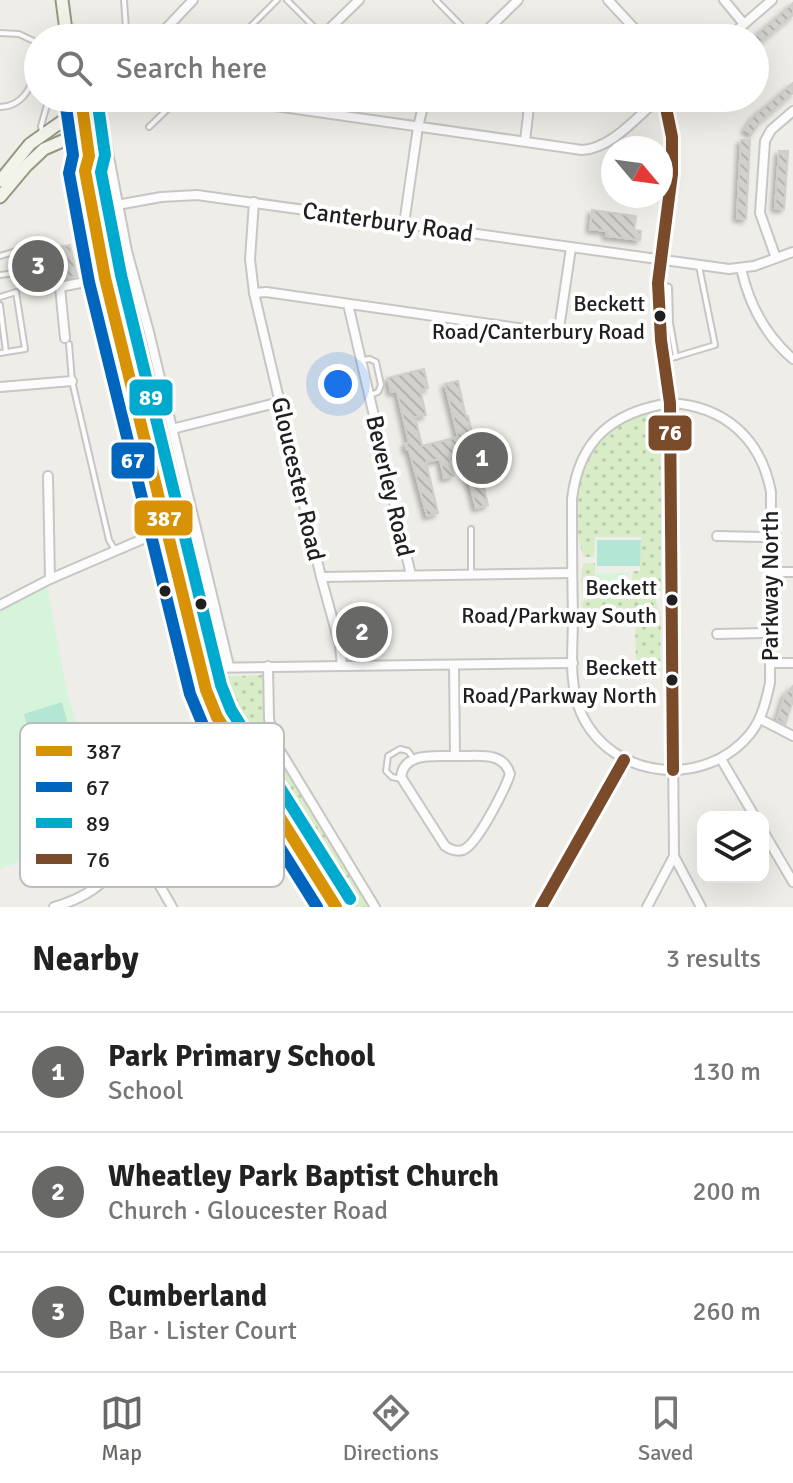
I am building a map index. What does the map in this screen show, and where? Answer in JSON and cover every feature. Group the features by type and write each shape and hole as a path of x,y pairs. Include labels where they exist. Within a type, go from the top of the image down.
{"street":[{"path":"62,0 65,24"},
{"path":"170,24 193,0"},
{"path":"334,24 359,0"},
{"path":"493,24 518,0"},
{"path":"608,0 630,24"},
{"path":"724,0 744,24 772,0"},
{"path":"776,258 760,213 765,141 771,130 793,111"},
{"path":"70,112 78,166 85,171"},
{"path":"0,181 30,144 71,115 84,112"},
{"path":"1,195 44,149 74,136 84,112"},
{"path":"84,112 89,156 85,171 105,278 199,668 211,705 221,723"},
{"path":"322,112 591,150 608,141 644,112"},
{"path":"404,224 422,112"},
{"path":"525,141 528,112"},
{"path":"666,112 672,137 672,174 658,283 670,403 674,856 701,907"},
{"path":"104,131 117,205 229,666"},
{"name":"Canterbury Road","path":"117,205 188,195 699,266 741,268 793,252"},
{"name":"Gloucester Road","path":"254,202 250,259 254,293 340,646 342,665"},
{"path":"254,293 266,292 546,332 557,328 560,322 571,248"},
{"path":"741,268 753,308 763,326 773,341 793,359"},
{"path":"67,341 60,287 105,278"},
{"name":"Beverley Road","path":"348,304 411,575"},
{"path":"0,387 72,381"},
{"path":"172,429 280,402"},
{"path":"670,403 641,408 615,421 603,431 583,458 572,499 572,682 582,715 602,742 624,760 673,770"},
{"name":"Parkway North","path":"670,403 706,408 736,426 767,475 771,492 770,683 760,719 743,741 721,759 702,767 673,770"},
{"path":"48,476 50,579"},
{"path":"0,605 50,579 166,529"},
{"path":"717,536 770,537"},
{"path":"770,572 793,572"},
{"path":"321,577 572,573"},
{"path":"717,634 770,633"},
{"path":"199,668 573,663"},
{"path":"770,663 793,663"},
{"path":"454,665 455,756"},
{"path":"268,666 270,723"},
{"path":"760,719 793,736"},
{"path":"455,756 497,757 504,761 510,774 473,843 461,851 452,851 445,846 402,779 402,770 413,758 455,756"},
{"path":"284,757 375,907"},
{"path":"721,759 751,811"},
{"path":"541,907 624,760"},
{"path":"284,825 336,907"},
{"path":"769,841 793,882"},
{"path":"647,907 674,856"},
{"path":"54,907 97,887"},
{"path":"161,887 172,907"}],"lane":[{"path":"125,0 126,24"},
{"path":"253,24 277,0"},
{"path":"287,0 309,24"},
{"path":"436,0 465,24"},
{"path":"0,33 24,36"},
{"path":"0,107 15,104 24,96"},
{"path":"43,135 41,126 45,112"},
{"path":"149,127 165,112"},
{"path":"0,256 20,250"},
{"path":"665,360 715,345 699,266"},
{"path":"0,275 16,273"},
{"path":"658,283 669,287 670,323 676,357"},
{"path":"0,297 16,292 25,349 3,353 0,305"},
{"path":"67,341 72,381 109,540 115,550"},
{"path":"360,360 376,362 381,385 378,392 368,396"},
{"path":"471,529 471,574"},
{"path":"402,779 388,775 385,766 388,756 400,749 408,751 413,758"}],"green space":[{"path":"652,412 659,416 661,424 661,590 658,593 631,594 633,571 640,571 641,537 595,537 594,557 584,557 576,513 585,468 596,447 629,418"},
{"path":"597,540 641,540 640,566 597,566"},
{"path":"584,563 595,563 595,594 582,593"},
{"path":"595,573 628,573 628,594 596,594"},
{"path":"47,586 76,723 20,723 20,861 0,869 0,610"},
{"path":"587,598 655,599 661,617 660,673 636,672 635,612 584,613 581,603"},
{"path":"263,675 267,723 232,723 212,692 224,686 221,677"},
{"path":"62,702 68,723 26,723 24,714"},
{"path":"284,767 371,907 344,907 337,897 339,893 284,806"}],"building":[{"path":"793,3 793,15 769,35 769,24"},
{"path":"793,83 793,93 760,122 752,134 745,130 759,112 769,112 769,103"},
{"path":"741,140 750,140 746,219 737,218"},
{"path":"779,151 788,151 784,209 775,208"},
{"path":"592,210 636,216 634,230 641,231 640,240 606,236 607,231 590,229"},
{"path":"70,245 77,276 65,278 64,271 43,274 44,282 34,285 32,280 28,281 24,255 35,252 36,258 60,254 59,247"},
{"path":"424,369 428,388 420,390 426,415 415,417 422,446 458,437 445,384 458,381 466,417 472,433 475,432 488,505 476,508 462,454 449,457 454,476 444,478 440,459 426,462 438,513 427,516 405,444 409,443 397,391 391,392 388,378"},
{"path":"793,686 793,701 785,724 777,720 785,695"}],"transit line":[{"name":"67","path":"67,112 73,155 69,173 89,282 190,694 202,723"},
{"name":"387","path":"83,112 89,156 85,171 105,278 206,690 221,723"},
{"name":"89","path":"99,112 105,155 101,172 121,275 221,685 239,723"},
{"name":"76","path":"667,112 672,137 672,174 658,283 661,340 670,403 673,770"},
{"name":"76","path":"541,907 624,760"},
{"name":"89","path":"284,794 350,899"},
{"name":"387","path":"284,824 336,907"},
{"name":"67","path":"284,854 317,907"}],"place":[{"name":"Cumberland","path":"38,266"},
{"name":"Beckett Road/Canterbury Road","path":"660,316"},
{"name":"Park Primary School","path":"482,458"},
{"name":"Beckett Road/Parkway South","path":"672,600"},
{"name":"Wheatley Park Baptist Church","path":"362,632"},
{"name":"Beckett Road/Parkway North","path":"672,680"}]}
